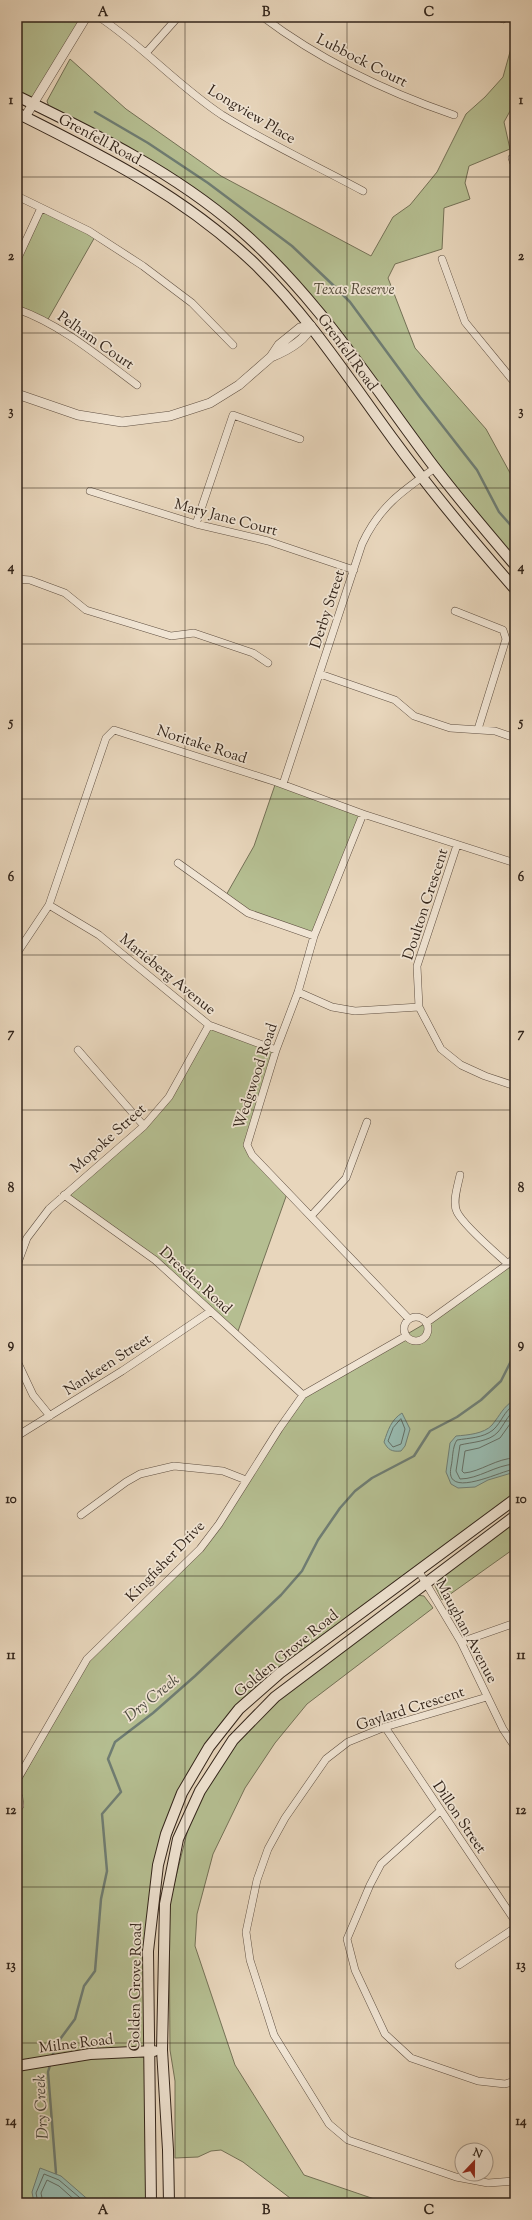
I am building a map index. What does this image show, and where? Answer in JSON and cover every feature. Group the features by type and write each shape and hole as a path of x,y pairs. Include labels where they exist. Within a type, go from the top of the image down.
{"main road":[{"name":"Grenfell Road","path":"17,96 141,159 196,195 258,246 322,316 435,468 515,565"},
{"name":"Grenfell Road","path":"21,115 119,164 150,182 192,211 255,264 290,300 311,326 422,477 515,589"},
{"path":"311,326 322,316"},
{"name":"Golden Grove Road","path":"151,2203 148,1951 154,1888 166,1834 182,1793 209,1748 239,1709 280,1673 515,1499"},
{"name":"Golden Grove Road","path":"169,2203 168,2150 162,2050 164,1904 178,1839 200,1791 234,1740 275,1696 515,1516"},
{"name":"Milne Road","path":"17,2066 93,2054 162,2050"}],"street":[{"path":"21,115 32,103 86,17"},
{"name":"Longview Place","path":"99,17 124,33 164,71 222,114 363,191"},
{"path":"146,53 178,17"},
{"name":"Lubbock Court","path":"263,17 284,33 316,52 370,80 412,100 454,115"},
{"path":"512,158 515,167"},
{"path":"17,196 92,233 143,266 192,303 233,345"},
{"path":"17,260 41,208"},
{"path":"442,259 465,322 515,383"},
{"name":"Pelham Court","path":"17,309 47,321 72,336 137,385"},
{"path":"17,394 78,415 122,422 170,416 210,403 239,385 271,357 279,345 300,328 311,326"},
{"path":"196,524 233,415 300,439"},
{"name":"Derby Street","path":"283,784 362,544 378,516 389,502 435,468"},
{"name":"Mary Jane Court","path":"90,491 196,524 268,541 354,570"},
{"path":"17,579 30,580 65,593 86,610 171,636 194,633 253,653 268,663"},
{"path":"455,611 503,630 506,639 478,729"},
{"path":"320,674 395,700 414,716 450,728 495,731 515,738"},
{"name":"Noritake Road","path":"17,953 49,905 106,738 114,730 283,784 363,814 457,845 515,862"},
{"name":"Wedgwood Road","path":"363,814 314,936 298,992 276,1050 247,1145 252,1155 312,1215 410,1319"},
{"name":"Doulton Crescent","path":"457,845 417,966 419,1007 441,1049 461,1065 515,1086"},
{"path":"178,863 248,913 314,936"},
{"name":"Marieberg Avenue","path":"49,905 99,935 209,1025 276,1050"},
{"path":"298,992 332,1007 355,1011 419,1007"},
{"name":"Mopoke Street","path":"17,1265 27,1238 49,1209 144,1126 169,1097 209,1025"},
{"path":"78,1050 144,1126"},
{"path":"312,1215 346,1178 367,1122"},
{"path":"460,1175 456,1196 457,1212 508,1264"},
{"name":"Dresden Road","path":"64,1195 155,1260 303,1395"},
{"path":"426,1323 508,1264 515,1257"},
{"name":"Nankeen Street","path":"17,1436 211,1311"},
{"path":"417,1317 426,1323 427,1331 424,1338 412,1340 406,1336 405,1325 410,1319 417,1317"},
{"name":"Kingfisher Drive","path":"17,1780 87,1659 200,1549 219,1524 246,1480 303,1395 406,1336"},
{"path":"17,1361 33,1395 50,1416"},
{"path":"81,1515 126,1482 140,1474 174,1466 223,1471 246,1480"},
{"name":"Maughan Avenue","path":"418,1570 461,1642 503,1729 515,1747"},
{"path":"461,1642 515,1623"},
{"name":"Gaylard Crescent","path":"487,1697 385,1727 348,1742 326,1759 285,1818 268,1848 255,1888 246,1932 250,1960 274,2035 329,2124 348,2140 456,2177 488,2183 515,2181"},
{"name":"Dillon Street","path":"385,1727 515,1921"},
{"path":"17,1794 19,1797 20,1806 17,1808"},
{"path":"440,1811 381,1864 370,1885 347,1939 355,1970 385,2034 411,2058 478,2082 505,2084 515,2081"},
{"path":"459,1965 515,1928"}],"green space":[{"path":"17,17 86,17 32,103 17,96"},
{"name":"Texas Reserve","path":"515,34 515,102 504,122 510,149 469,166 465,183 470,199 444,208 442,249 395,264 388,278 415,348 486,429 515,482 515,559 439,465 326,312 294,276 241,226 173,174 49,107 47,101 70,59 126,109 221,176 371,256 393,217 410,205 437,172 466,114 485,97 503,77"},
{"path":"41,208 96,235 47,321 17,309 17,260"},
{"path":"276,782 363,814 314,936 248,913 225,897 254,846"},
{"path":"209,1025 276,1050 247,1145 288,1191 237,1334 155,1260 64,1195 144,1126 169,1097"},
{"path":"515,1257 515,1499 280,1673 209,1748 166,1834 148,1951 151,2203 17,2203 17,1788 87,1659 200,1549 303,1395 426,1323"},
{"path":"515,1520 515,1548 442,1600 435,1586 438,1578"},
{"path":"416,1595 424,1596 433,1608 307,1704 275,1743 245,1788 213,1854 197,1914 195,1946 235,2065 304,2175 386,2203 289,2203 290,2198 243,2162 221,2150 211,2151 198,2157 175,2158 175,2081 170,2050 169,1904 189,1825 206,1790 236,1743 277,1700"}],"water":[{"path":"515,1399 515,1472 488,1480 475,1487 458,1488 451,1484 446,1472 450,1443 456,1436 475,1434 489,1428 504,1408"},
{"path":"402,1413 410,1429 405,1446 401,1451 393,1451 387,1447 384,1442 393,1422"},
{"path":"40,2168 61,2176 92,2203 34,2203 32,2192"}],"waterway":[{"path":"95,112 148,143 208,183 292,246 332,284 350,302 420,397 477,470 499,512 515,530"},
{"name":"Dry Creek","path":"52,2058 55,2046 75,2019 84,1986 95,1971 101,1899 107,1871 102,1814 121,1792 108,1759 115,1742 153,1713 195,1676 281,1595 302,1571 318,1540 340,1508 355,1491 372,1478 414,1456 430,1431 457,1417 481,1400 501,1381 515,1353"},
{"name":"Dry Creek","path":"51,2062 48,2072 56,2173"}]}
